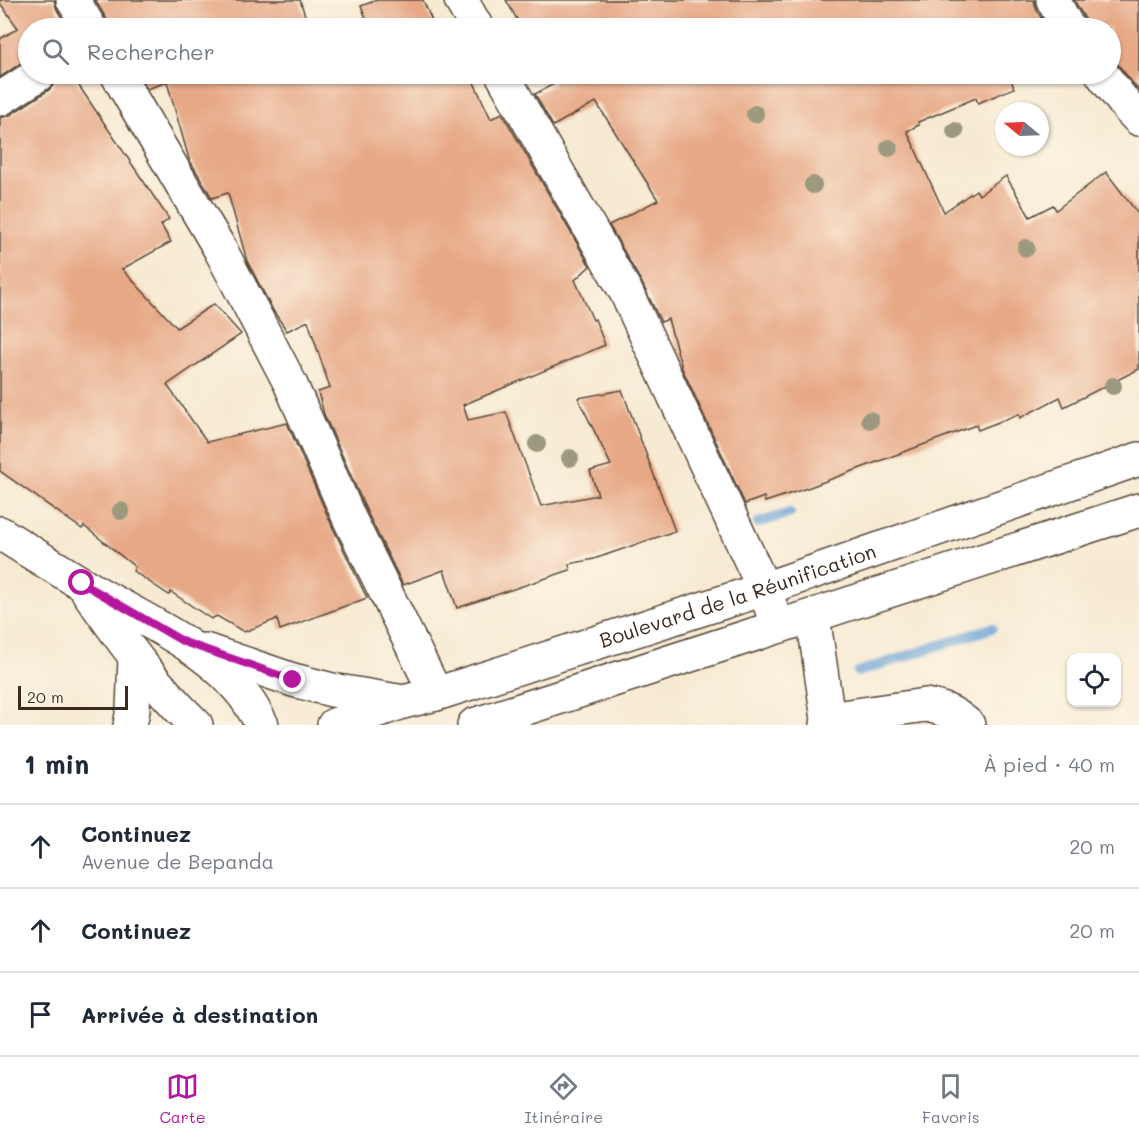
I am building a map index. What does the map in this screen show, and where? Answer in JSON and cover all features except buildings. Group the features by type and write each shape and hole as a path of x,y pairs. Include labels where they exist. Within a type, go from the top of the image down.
{"main road":[{"path":"73,0 84,18"},
{"path":"460,0 471,18"},
{"path":"1053,0 1063,18"},
{"path":"0,99 23,84"},
{"path":"123,84 220,249 290,383 350,520 436,694"},
{"path":"508,84 626,292 764,589 778,626"},
{"path":"1110,84 1139,119"},
{"name":"Boulevard de la Réunification","path":"334,725 764,589 1139,459"},
{"path":"474,725 1139,510"},
{"path":"0,533 184,642 214,664 236,686 262,725"},
{"path":"82,583 135,658 196,725"},
{"path":"813,616 828,722 925,705 939,707 955,714 968,725"},
{"path":"184,642 293,680 332,690 403,702"},
{"path":"130,725 133,710 135,658"}],"waterway":[{"path":"758,523 790,513"},
{"path":"858,672 992,628"}],"route":[{"path":"82,583 184,642 293,680"}]}
